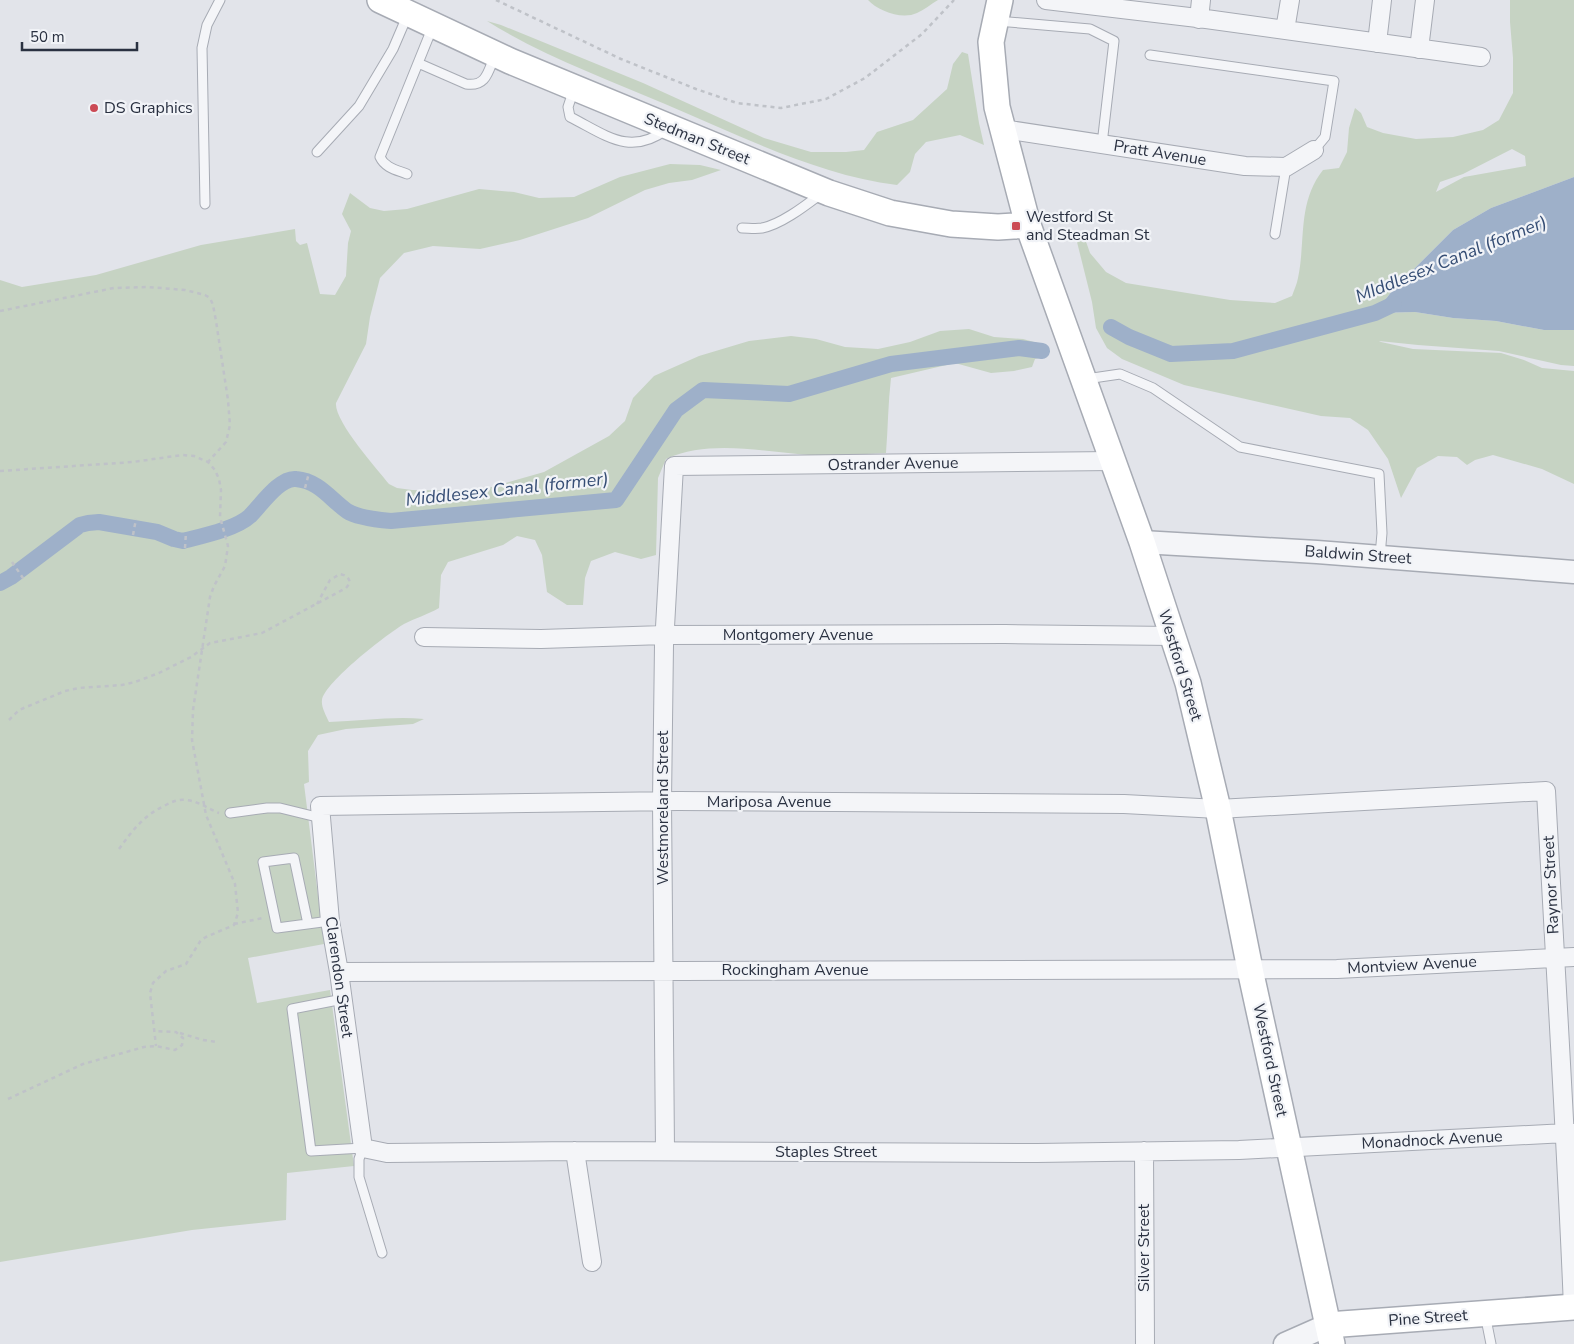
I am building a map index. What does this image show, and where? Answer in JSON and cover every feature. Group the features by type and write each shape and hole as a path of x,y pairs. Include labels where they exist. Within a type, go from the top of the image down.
{"main road":[{"name":"Stedman Street","path":"380,0 496,55 574,88 824,190 890,213 951,224 998,227 1028,225"},
{"name":"Westford Street","path":"998,11 991,42 997,107 1028,225 1142,542 1188,683 1218,809 1250,969 1330,1334"},
{"name":"Pine Street","path":"1330,1334 1485,1314 1574,1307"}],"street":[{"path":"1046,0 1199,18 1481,57"},
{"path":"1199,18 1202,0"},
{"path":"1285,30 1290,0"},
{"path":"1377,43 1382,0"},
{"path":"1420,49 1425,0"},
{"name":"Pratt Avenue","path":"1003,129 1245,166 1286,167"},
{"path":"1286,167 1314,150"},
{"name":"Ostrander Avenue","path":"674,466 1113,461"},
{"name":"Westmoreland Street","path":"665,1151 662,801 664,635 674,466"},
{"name":"Baldwin Street","path":"1142,542 1380,557 1574,572"},
{"name":"Montgomery Avenue","path":"424,637 541,639 664,635 1005,634 1173,636"},
{"name":"Raynor Street","path":"1218,809 1546,791 1554,958 1570,1133 1574,1307"},
{"name":"Mariposa Avenue","path":"321,812 662,801 1124,804 1218,809"},
{"name":"Clarendon Street","path":"321,812 330,921 339,972 363,1148"},
{"name":"Montview Avenue","path":"1250,969 1337,969 1574,957"},
{"name":"Rockingham Avenue","path":"339,972 1250,969"},
{"name":"Monadnock Avenue","path":"1289,1148 1570,1133"},
{"name":"Staples Street","path":"363,1148 387,1153 575,1150 1037,1153 1289,1148"},
{"path":"575,1150 592,1262"},
{"name":"Silver Street","path":"1144,1151 1145,1344"},
{"name":"Pine Street","path":"1285,1344 1330,1334"}],"lane":[{"path":"205,204 202,48 207,25 220,0"},
{"path":"998,11 1090,29 1114,41 1102,144"},
{"path":"317,152 359,106 393,49 408,14"},
{"path":"407,174 388,166 382,162 380,157 433,26"},
{"path":"418,63 466,84 474,85 484,80 496,55"},
{"path":"1150,55 1334,81 1325,136 1314,150"},
{"path":"1275,234 1286,167"},
{"path":"742,228 762,228 773,224 807,204 824,190"},
{"path":"1084,379 1120,374 1153,388 1240,447 1379,474 1382,533 1380,557"},
{"path":"230,813 267,808 321,812"},
{"path":"308,924 294,858 262,862 277,928 308,924 330,921"},
{"path":"342,999 292,1009 311,1151 363,1148 359,1159 359,1177 382,1254"},
{"path":"1485,1314 1491,1344"}],"path":[{"path":"496,0 621,59 696,89 737,102 781,108 826,99 865,78 922,34 954,0"},
{"path":"0,311 114,288 148,287 185,290 198,292 210,298 216,321 230,425 226,442 208,462"},
{"path":"0,470 132,462 182,455 194,456 208,462 215,470 221,490 220,517 228,546 224,566 210,597 193,710 192,740 206,815 235,884 238,913 234,924"},
{"path":"305,488 309,473"},
{"path":"133,535 136,519"},
{"path":"185,548 186,532"},
{"path":"12,562 26,581"},
{"path":"9,720 19,710 65,691 79,688 122,685 145,679 183,662 216,641 249,637 262,633 317,604 346,588 350,582 348,578 340,574 333,577 317,604"},
{"path":"119,849 136,825 155,810 173,801 186,800 204,804 222,814 230,813"},
{"path":"156,1046 150,993 153,983 166,971 186,964 201,940 206,937 234,924 275,916"},
{"path":"154,1031 176,1032 217,1042"},
{"path":"8,1099 83,1064 144,1047 156,1046 175,1050 179,1049 184,1041 176,1032"}],"green space":[{"path":"868,0 938,0 917,13 898,15 878,8"},
{"path":"1510,0 1574,0 1574,177 1491,208 1453,230 1392,291 1375,313 1415,312 1453,318 1496,321 1544,330 1574,330 1574,366 1561,365 1499,351 1379,341 1413,349 1501,353 1542,368 1574,371 1574,484 1542,469 1493,455 1475,460 1467,465 1457,457 1438,456 1417,468 1401,498 1388,459 1368,430 1350,418 1321,416 1184,385 1122,359 1107,348 1096,328 1092,302 1074,230 1083,233 1090,253 1106,272 1126,283 1230,300 1275,303 1292,296 1298,278 1309,195 1323,170 1339,168 1347,152 1349,128 1355,108 1361,113 1367,127 1383,133 1416,139 1453,137 1483,130 1499,120 1513,93","holes":["1512,149 1525,156 1526,166 1464,177 1436,192 1440,182 1463,174"]},
{"path":"487,21 643,83 764,138 811,152 864,150 877,132 913,120 947,89 953,64 962,52 968,54 984,145 960,135 926,142 915,154 910,172 897,185 867,180 808,163 750,141 552,56"},
{"path":"670,164 700,165 721,170 692,180 669,183 645,190 588,218 520,240 480,249 433,246 404,253 380,278 370,317 366,344 336,403 337,411 349,433 389,484 397,488 412,490 478,491 544,472 609,436 625,421 633,398 654,376 699,356 749,341 791,336 816,339 845,347 878,349 910,342 940,331 969,329 994,337 1023,339 1045,345 1043,357 1035,359 1032,367 1014,371 991,373 955,363 891,378 886,453 818,456 737,448 718,448 683,453 666,459 658,478 656,555 641,559 615,552 591,561 585,578 583,605 567,605 547,592 542,555 535,540 517,536 503,545 448,562 441,575 439,608 404,624 371,648 334,682 322,700 329,722 389,718 424,719 413,724 346,729 318,735 308,751 309,782 304,784 324,944 248,958 257,1003 330,990 354,1166 287,1173 286,1220 192,1230 0,1262 0,280 22,287 96,275 201,245 295,229 296,241 300,245 307,243 320,294 335,295 346,276 348,243 351,231 342,214 350,193 370,208 384,211 407,209 479,189 514,192 539,198 574,197 620,177"}],"water":[{"path":"1574,177 1574,330 1544,330 1496,321 1453,318 1415,312 1375,313 1392,291 1453,230 1491,208"}],"waterway":[{"name":"MIddlesex Canal (former)","path":"1111,327 1129,337 1171,354 1233,351 1375,313 1394,304"},
{"name":"Middlesex Canal (former)","path":"0,583 11,577 80,525 99,522 157,532 183,541 218,532 244,521 277,487 284,482 296,479 304,480 318,487 351,513 368,518 391,521 616,500 676,410 703,390 789,394 891,364 1019,348 1042,351"}],"place":[{"name":"DS Graphics","path":"94,108"},
{"name":"Westford St and Steadman St","path":"1016,226"}]}
